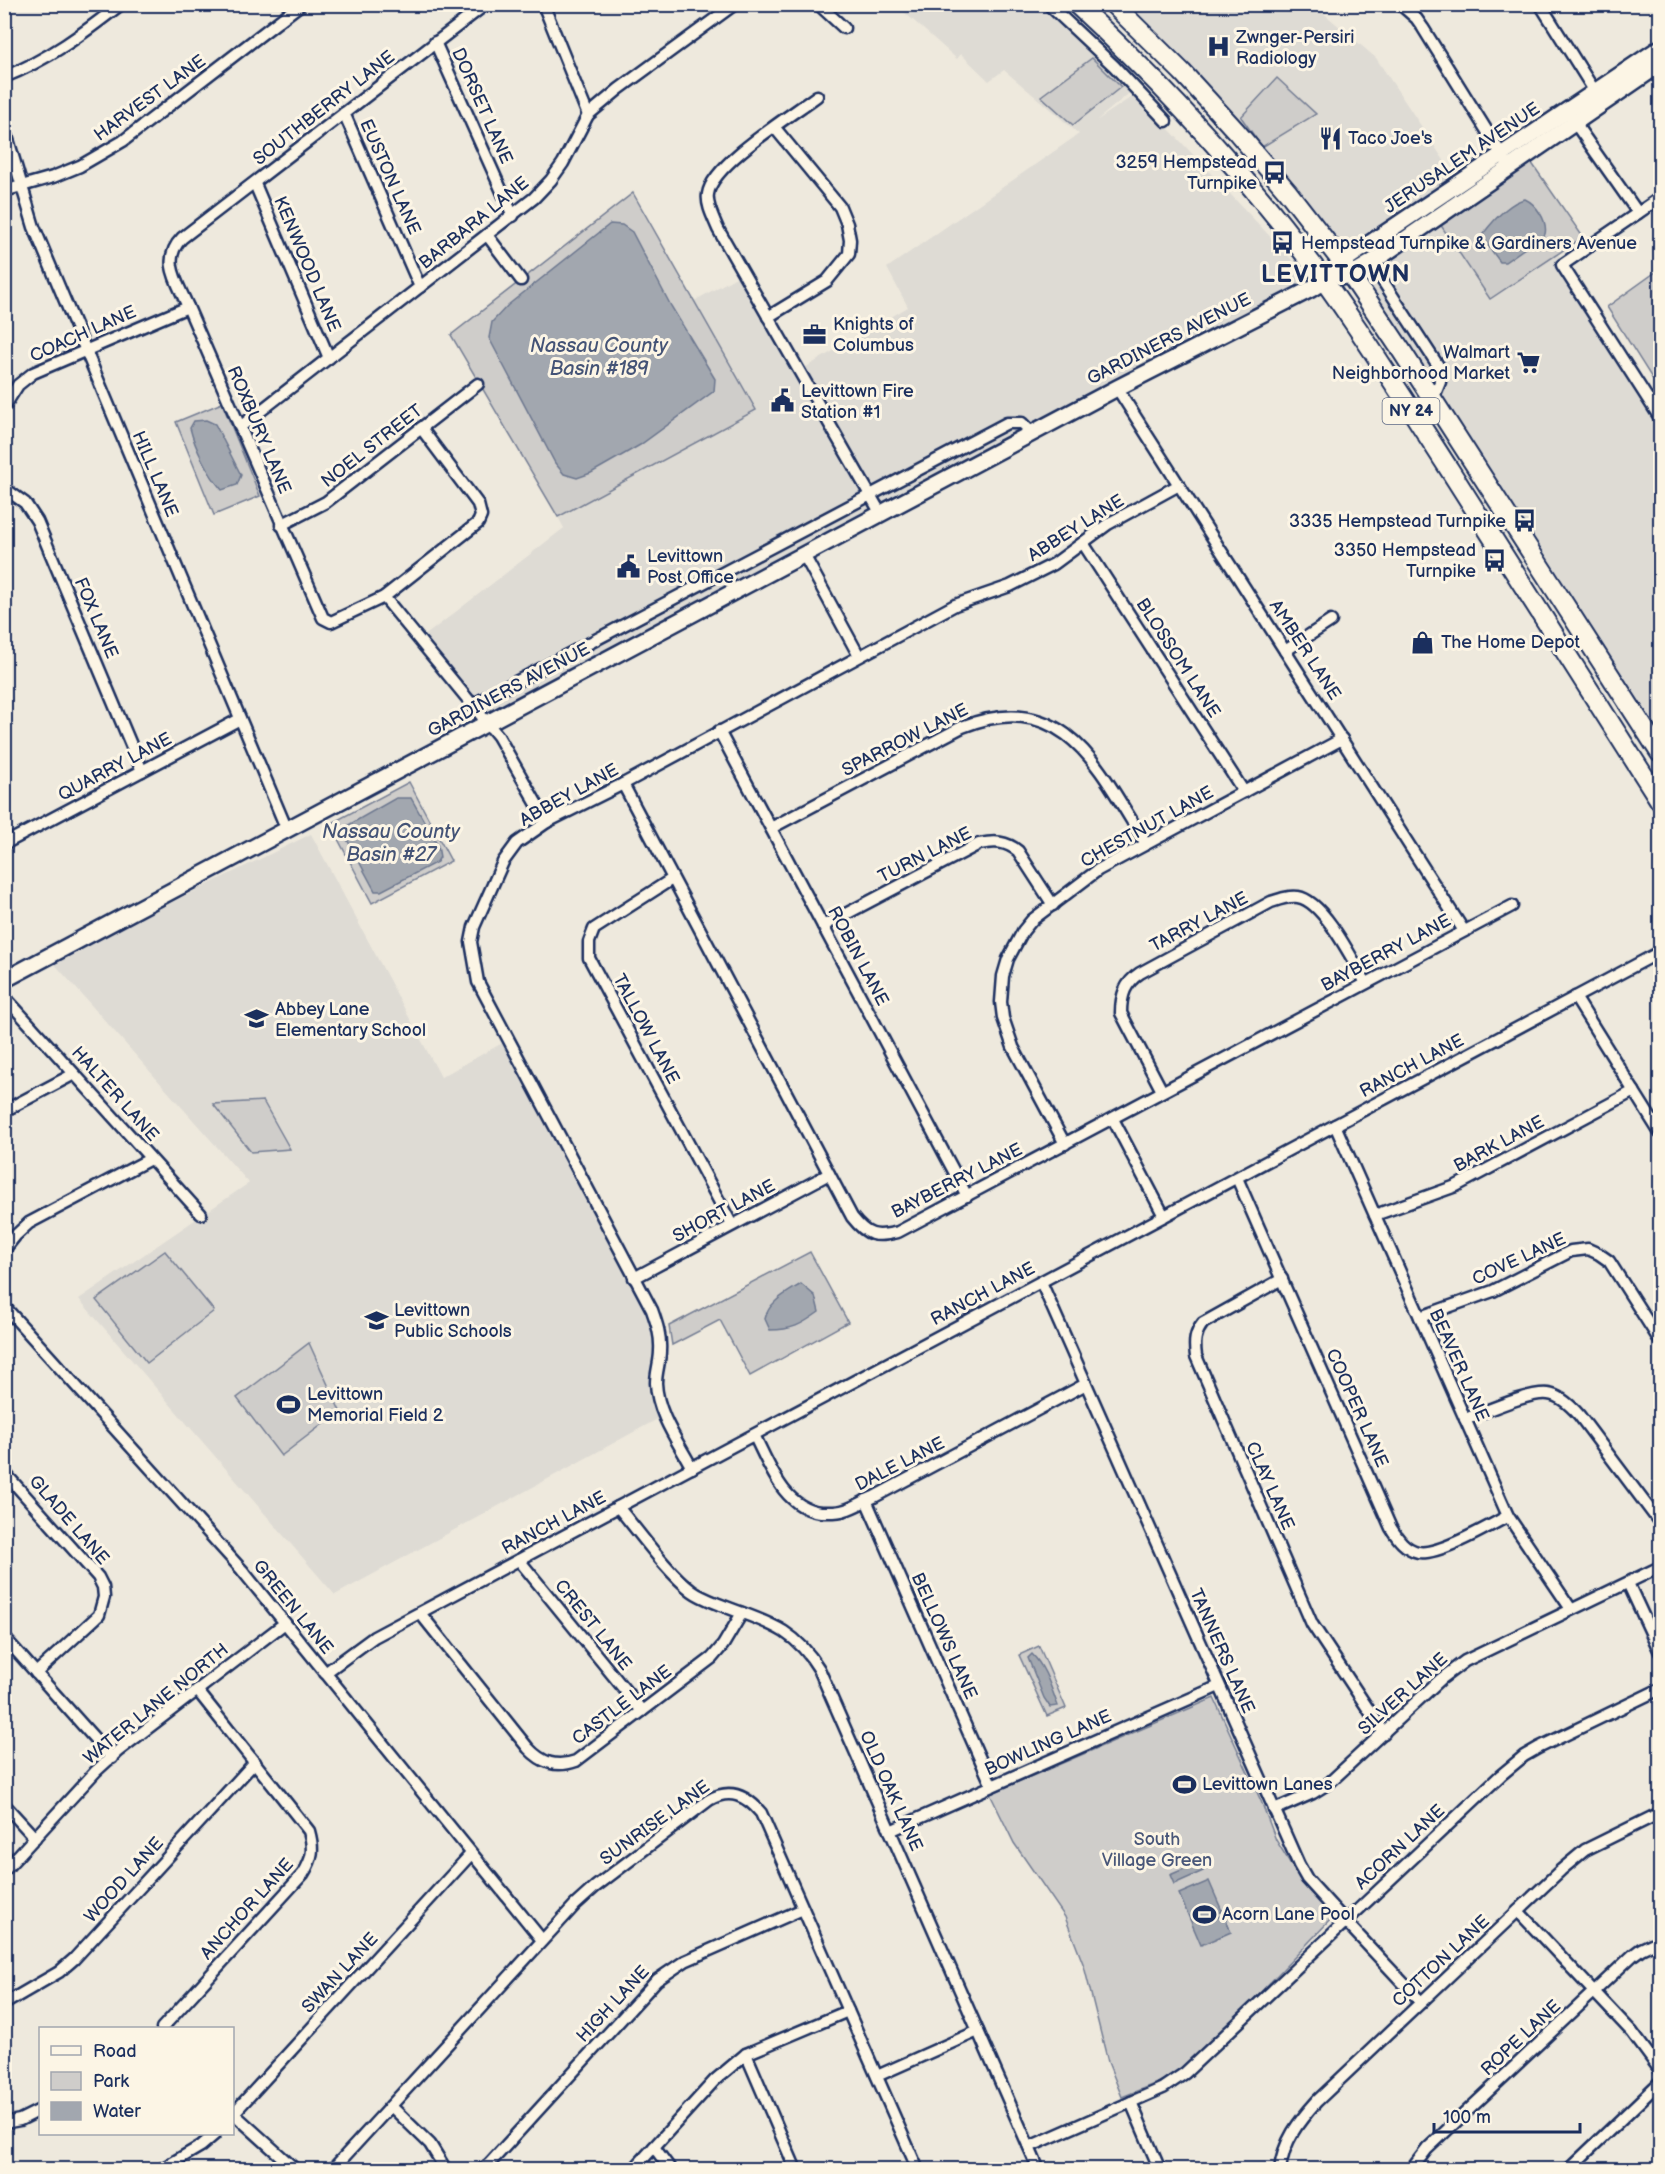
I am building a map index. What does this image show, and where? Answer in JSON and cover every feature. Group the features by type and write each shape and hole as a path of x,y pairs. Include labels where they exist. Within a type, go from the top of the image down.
{"main road":[{"name":"NY 24","path":"1076,4 1127,52 1219,149 1324,281 1390,379 1660,801"},
{"name":"NY 24","path":"1113,4 1182,72 1236,131 1287,191 1346,269 1433,399 1660,753"},
{"name":"JERUSALEM AVENUE","path":"1599,98 1660,48"},
{"name":"JERUSALEM AVENUE","path":"1324,281 1346,269 1599,98 1660,64"},
{"name":"JERUSALEM AVENUE","path":"1346,269 1371,263 1506,160"},
{"name":"GARDINERS AVENUE","path":"4,980 1032,433 1324,281"}],"street":[{"path":"4,77 24,70 59,51 121,4"},
{"name":"HARVEST LANE","path":"4,191 53,177 80,166 123,141 301,4"},
{"path":"543,4 588,115"},
{"name":"BARBARA LANE","path":"240,427 513,216 551,180 588,115 619,89 735,4"},
{"path":"818,4 844,28"},
{"path":"1048,4 1114,66 1166,121"},
{"path":"1400,4 1424,28 1506,160"},
{"path":"1540,4 1599,98"},
{"name":"SOUTHBERRY LANE","path":"182,238 255,184 480,6"},
{"name":"DORSET LANE","path":"435,42 513,216"},
{"path":"817,96 733,158 712,182 708,192 708,201 718,229 881,514"},
{"name":"EUSTON LANE","path":"344,113 420,287"},
{"path":"1571,117 1638,213"},
{"name":"HILL LANE","path":"4,126 34,227 287,830"},
{"path":"768,317 827,281 849,254 850,240 840,207 775,128"},
{"name":"KENWOOD LANE","path":"255,184 329,358"},
{"path":"1660,198 1562,265 1660,418"},
{"path":"487,235 521,280"},
{"name":"ROXBURY LANE","path":"182,238 174,246 171,266 322,618 331,622 384,597"},
{"path":"1371,263 1439,368 1440,382 1433,399"},
{"name":"COACH LANE","path":"4,407 18,385 33,373 188,307"},
{"name":"NOEL STREET","path":"281,525 326,502 478,384"},
{"name":"AMBER LANE","path":"1117,388 1464,931"},
{"name":"GARDINERS AVENUE","path":"472,705 1007,423 1022,423 1032,433"},
{"path":"421,428 470,492 481,510 481,516 478,523 469,531 384,597 498,736 547,822"},
{"name":"ABBEY LANE","path":"692,1468 664,1416 659,1401 656,1383 660,1350 659,1330 652,1311 478,982 472,959 471,942 474,927 503,862 517,843 547,822 623,784 955,604 1010,586 1053,564 1108,524 1179,485"},
{"name":"FOX LANE","path":"4,488 25,503 37,521 142,771"},
{"name":"BLOSSOM LANE","path":"1083,543 1244,792"},
{"path":"804,555 859,656"},
{"path":"1286,651 1331,621"},
{"name":"SPARROW LANE","path":"771,828 962,727 991,717 1014,716 1046,723 1062,731 1080,745 1146,844"},
{"name":"QUARRY LANE","path":"4,844 240,719"},
{"name":"ROBIN LANE","path":"719,731 967,1196"},
{"name":"CHESTNUT LANE","path":"1065,1144 1013,1047 1003,1018 1001,1002 1003,975 1014,946 1032,920 1098,870 1342,739"},
{"name":"BAYBERRY LANE","path":"623,784 852,1217 862,1229 883,1236 898,1232 967,1196 1512,906"},
{"name":"TURN LANE","path":"823,926 980,844 990,842 1011,845 1018,851 1053,905"},
{"name":"TALLOW LANE","path":"672,879 594,929 589,942 590,958 732,1225"},
{"name":"TARRY LANE","path":"1162,1092 1121,1013 1121,998 1127,984 1140,973 1261,908 1285,897 1304,899 1316,906 1328,921 1366,983"},
{"name":"RANCH LANE","path":"325,1673 374,1637 1660,951"},
{"name":"HALTER LANE","path":"4,996 201,1214"},
{"path":"1575,997 1660,1133"},
{"path":"4,1111 74,1074"},
{"name":"BARK LANE","path":"1375,1215 1456,1186 1634,1091"},
{"path":"1113,1119 1164,1216"},
{"name":"BEAVER LANE","path":"1335,1125 1508,1516 1571,1609"},
{"path":"4,1250 29,1223 150,1159"},
{"name":"SHORT LANE","path":"634,1278 829,1174"},
{"name":"COOPER LANE","path":"1237,1178 1391,1528 1400,1542 1418,1552 1433,1551 1508,1516"},
{"name":"COVE LANE","path":"1420,1317 1493,1291 1571,1251 1588,1249 1609,1261 1660,1341"},
{"name":"CLAY LANE","path":"1282,1279 1203,1323 1195,1338 1196,1356 1312,1624 1384,1733"},
{"name":"TANNERS LANE","path":"1041,1282 1299,1866 1346,1922 1422,2002"},
{"name":"GREEN LANE","path":"4,1306 242,1570 542,1940"},
{"name":"DALE LANE","path":"754,1435 782,1488 799,1504 815,1511 832,1513 844,1511 866,1500 1086,1384"},
{"path":"1465,1419 1536,1394 1550,1394 1563,1400 1579,1415 1660,1523"},
{"name":"GLADE LANE","path":"4,1472 85,1560 103,1587 104,1604 99,1615 36,1673"},
{"name":"BELLOWS LANE","path":"866,1500 992,1786"},
{"name":"OLD OAK LANE","path":"618,1507 681,1582 704,1598 782,1629 798,1642 812,1659 1039,2169"},
{"name":"CREST LANE","path":"519,1560 642,1711"},
{"name":"SILVER LANE","path":"1274,1810 1313,1793 1329,1783 1441,1679 1465,1660 1660,1567"},
{"path":"1628,1583 1660,1652"},
{"name":"CASTLE LANE","path":"420,1613 528,1748 544,1762 558,1765 576,1761 712,1658 723,1645 742,1613"},
{"name":"WATER LANE NORTH","path":"4,1871 96,1771 285,1623"},
{"path":"4,1637 112,1758"},
{"name":"BOWLING LANE","path":"890,1831 1219,1686"},
{"name":"ACORN LANE","path":"1029,2147 1163,2088 1185,2073 1501,1775 1524,1756 1660,1689"},
{"name":"ANCHOR LANE","path":"163,2027 303,1874 311,1860 313,1845 309,1831 197,1690"},
{"name":"WOOD LANE","path":"4,2004 59,1972 74,1959 255,1762"},
{"name":"SUNRISE LANE","path":"332,2169 574,1905 709,1800 726,1793 735,1793 745,1797 761,1813 918,2169"},
{"path":"4,1804 35,1838"},
{"name":"COTTON LANE","path":"1280,2169 1288,2140 1296,2124 1317,2101 1518,1911 1585,1850 1660,1813"},
{"name":"SWAN LANE","path":"234,2112 471,1854"},
{"name":"HIGH LANE","path":"481,2169 657,1980 685,1961 803,1909"},
{"path":"1518,1911 1632,2032 1660,2070"},
{"name":"ROPE LANE","path":"1411,2169 1427,2149 1594,1992 1641,1949 1660,1940"},
{"path":"633,2169 715,2080 746,2054 848,2011"},
{"path":"877,2076 978,2031"},
{"path":"746,2054 796,2169"},
{"path":"1568,2169 1660,2082"},
{"path":"1131,2102 1160,2169"},
{"path":"391,2106 430,2144 446,2169"},
{"path":"4,2123 20,2120 39,2110"},
{"path":"234,2114 296,2169"},
{"path":"160,2169 201,2146 213,2135"},
{"path":"654,2147 671,2169"}],"shaded area":[{"path":"896,5 1039,5 1133,90 1096,121 1136,94 1309,278 485,723 418,641 564,528 558,517 756,410 694,301 745,272 801,370 908,307 887,268 1079,134 1004,70 989,81 961,54 957,59"},
{"path":"1124,5 1314,5 1376,58 1455,177 1343,250 1159,35"},
{"path":"1438,221 1490,299 1558,254 1660,413 1660,730 1654,733 1354,276"},
{"name":"Levittown Public Schools","path":"311,834 441,1077 508,1040 658,1330 663,1416 335,1595 79,1299 249,1183 52,961"}],"green space":[{"path":"1092,58 1121,87 1073,125 1041,96"},
{"path":"1277,78 1316,114 1262,147 1241,117"},
{"path":"1529,159 1583,237 1490,299 1438,221"},
{"name":"Nassau County Basin #189","path":"633,193 756,410 558,517 451,335"},
{"path":"1660,269 1660,391 1607,307"},
{"path":"222,403 260,496 214,515 176,422"},
{"name":"Nassau County Basin #27","path":"409,782 451,861 372,903 330,824"},
{"path":"263,1101 290,1149 251,1152 213,1104"},
{"path":"165,1251 214,1311 147,1363 96,1300"},
{"path":"810,1252 848,1322 750,1376 720,1320 672,1345 669,1326"},
{"name":"Levittown Memorial Field 2","path":"309,1343 340,1411 281,1456 237,1398"},
{"path":"1039,1646 1066,1708 1047,1716 1019,1655"},
{"name":"South Village Green","path":"1214,1698 1261,1801 1276,1840 1303,1884 1333,1917 1184,2072 1122,2097 1108,2062 1084,1966 1065,1917 1014,1843 990,1794"}],"water":[{"path":"1525,199 1540,213 1545,224 1545,234 1505,262 1500,262 1486,243 1483,234 1507,208"},
{"name":"Nassau County Basin #189","path":"610,224 622,225 632,232 671,306 715,379 714,391 640,445 591,473 577,478 564,474 555,463 489,338 492,322 508,305"},
{"path":"206,420 215,424 241,475 237,485 222,490 207,469 190,428 194,421"},
{"name":"Nassau County Basin #27","path":"396,798 411,798 438,846 440,857 437,862 381,891 375,891 343,832 345,827"},
{"path":"801,1284 815,1296 819,1312 796,1326 770,1330 765,1319 770,1308 779,1298"},
{"path":"1032,1654 1045,1672 1058,1706 1050,1707 1044,1698 1028,1658"},
{"path":"1200,1862 1203,1871 1174,1884 1170,1875"},
{"name":"Acorn Lane Pool","path":"1209,1881 1222,1911 1217,1914 1218,1917 1224,1915 1231,1932 1201,1945 1179,1894"}],"place":[{"name":"Zwnger-Persiri Radiology","path":"1218,47"},
{"name":"Taco Joe's","path":"1330,138"},
{"name":"3259 Hempstead Turnpike","path":"1275,172"},
{"name":"Hempstead Turnpike & Gardiners Avenue","path":"1283,243"},
{"name":"Knights of Columbus","path":"815,334"},
{"name":"Walmart Neighborhood Market","path":"1528,362"},
{"name":"Levittown Fire Station #1","path":"783,401"},
{"name":"3335 Hempstead Turnpike","path":"1524,521"},
{"name":"3350 Hempstead Turnpike","path":"1494,560"},
{"name":"Levittown Post Office","path":"629,566"},
{"name":"The Home Depot","path":"1423,642"},
{"name":"Abbey Lane Elementary School","path":"257,1019"},
{"name":"Levittown Public Schools","path":"376,1320"},
{"name":"Levittown Memorial Field 2","path":"289,1404"},
{"name":"Levittown Lanes","path":"1184,1784"},
{"name":"Acorn Lane Pool","path":"1204,1914"}],"district":[{"name":"LEVITTOWN","path":"1336,274"}]}
